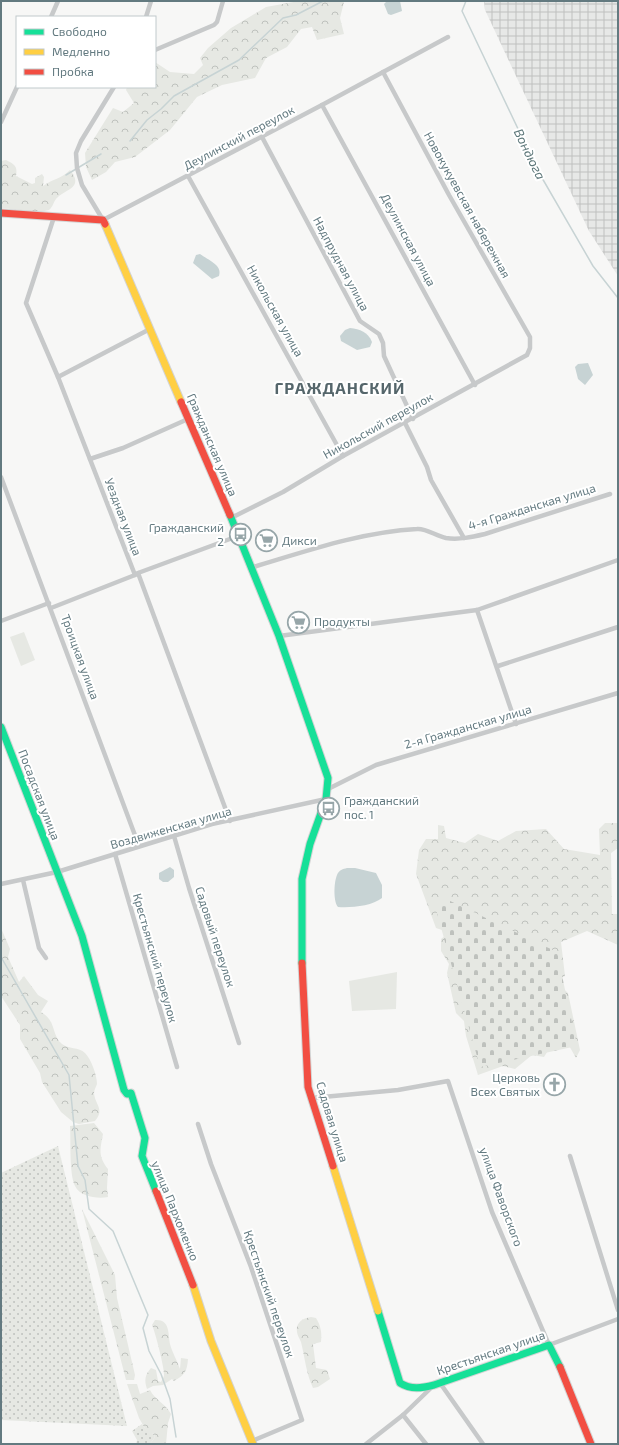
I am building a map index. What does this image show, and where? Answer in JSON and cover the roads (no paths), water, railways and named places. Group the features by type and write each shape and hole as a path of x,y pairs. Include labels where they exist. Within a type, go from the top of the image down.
{"street":[{"path":"50,16 58,1"},
{"path":"146,16 151,1"},
{"path":"156,50 214,25 217,22 223,1"},
{"name":"Деулинский переулок","path":"103,220 448,37"},
{"name":"Новокукуевская набережная","path":"383,72 449,195 530,337 530,348"},
{"path":"1,122 18,88"},
{"path":"103,220 82,185 77,168 76,153 81,141 113,88"},
{"name":"Деулинская улица","path":"322,105 475,385"},
{"name":"Надпрудная улица","path":"262,137 360,320 379,334 383,343 384,356 413,419"},
{"name":"Никольская улица","path":"188,176 343,456"},
{"path":"1,213 103,220"},
{"name":"Уездная улица","path":"54,217 26,303 58,377 136,574 230,821"},
{"name":"Гражданская улица","path":"103,220 280,636 328,778"},
{"path":"58,377 150,329"},
{"name":"Никольский переулок","path":"231,518 283,492 343,456 475,385 527,355 530,348"},
{"path":"90,459 123,448 188,419"},
{"path":"405,423 427,467 431,480 464,538"},
{"name":"Троицкая улица","path":"1,477 139,846"},
{"name":"4-я Гражданская улица","path":"250,568 330,545 391,531 419,529 445,538 464,538 485,534 610,494"},
{"path":"1,621 50,605 238,536"},
{"path":"280,636 477,610 618,560"},
{"path":"477,610 498,666 516,724"},
{"path":"498,666 618,627"},
{"name":"2-я Гражданская улица","path":"328,789 376,765 618,693"},
{"name":"Посадская улица","path":"1,727 57,872"},
{"name":"Садовая улица","path":"328,778 326,799 310,844 302,879 302,968 306,1072 312,1098 400,1383 405,1387 419,1388 437,1384"},
{"name":"Воздвиженская улица","path":"1,884 57,872 139,846 230,821 326,799"},
{"name":"Садовый переулок","path":"174,836 189,888 239,1043"},
{"name":"Крестьянский переулок","path":"115,854 176,1068"},
{"name":"улица Пархоменко","path":"57,872 82,936 124,1090 127,1094 131,1093 145,1138 142,1156 194,1287 211,1341 253,1442"},
{"path":"23,880 39,948 46,958"},
{"name":"улица Фаворского","path":"312,1098 398,1090 448,1081 492,1212 549,1345 557,1359 591,1444"},
{"name":"Крестьянский переулок","path":"198,1124 211,1164 251,1267 302,1420 253,1442"},
{"path":"570,1156 618,1310"},
{"name":"Крестьянская улица","path":"366,1444 404,1415 437,1384 618,1319"},
{"path":"437,1384 483,1444"},
{"path":"404,1415 426,1444"}],"waterway":[{"path":"130,141 147,120 174,96 239,60 283,18 296,15 323,1"},
{"name":"Вондюга","path":"466,1 462,11 538,171 593,266 618,298"},
{"path":"66,175 101,154"},
{"path":"1,957 69,1075 78,1166 85,1180 89,1209 113,1231 148,1315 143,1328 149,1351 161,1374 170,1399 176,1437"}],"place":[{"name":"Гражданский 2","path":"240,535"},
{"name":"Дикси","path":"267,541"},
{"name":"Продукты","path":"298,622"},
{"name":"Гражданский пос. 1","path":"329,808"},
{"name":"Церковь Всех Святых","path":"555,1085"}],"district":[{"name":"ГРАЖДАНСКИЙ","path":"340,388"}]}
